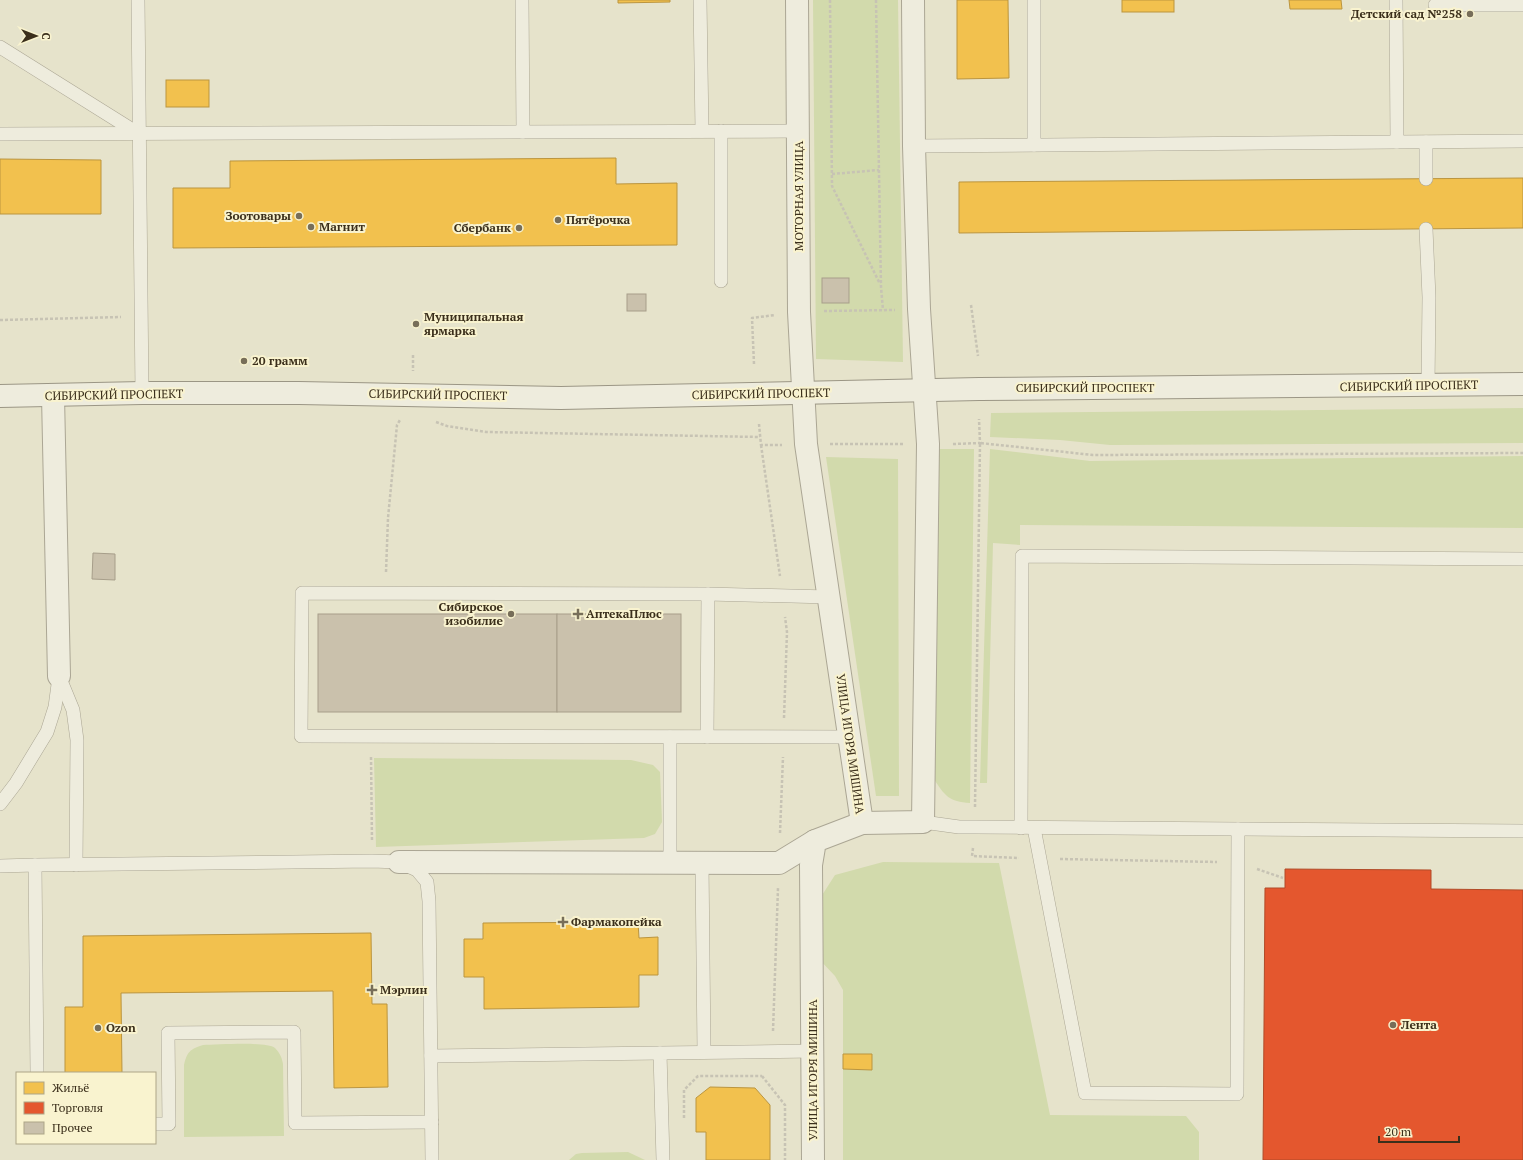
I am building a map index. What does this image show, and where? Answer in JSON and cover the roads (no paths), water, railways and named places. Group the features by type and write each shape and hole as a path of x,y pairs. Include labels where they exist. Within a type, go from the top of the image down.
{"street":[{"name":"МОТОРНАЯ УЛИЦА","path":"797,0 799,312 804,393"},
{"path":"862,823 923,822 928,444 919,309 914,146 913,0"},
{"name":"СИБИРСКИЙ ПРОСПЕКТ","path":"0,396 142,393 338,393 561,398 987,389 1523,384"},
{"name":"УЛИЦА ИГОРЯ МИШИНА","path":"804,393 806,444 862,823 815,841 811,865 813,1160"},
{"path":"53,396 59,676"},
{"path":"399,862 779,863 815,841"}],"lane":[{"path":"138,0 142,393"},
{"path":"522,0 523,132"},
{"path":"700,0 702,131"},
{"path":"1034,0 1034,145"},
{"path":"1396,0 1397,142"},
{"path":"1435,5 1523,4"},
{"path":"0,47 139,134"},
{"path":"721,131 721,281"},
{"path":"0,134 798,131"},
{"path":"1426,142 1426,179"},
{"path":"914,146 1523,142"},
{"path":"1426,229 1429,296 1428,386"},
{"path":"1238,829 1237,1094 1085,1093 1028,828 1022,556 1523,559"},
{"path":"829,597 708,594 302,594 301,736 850,737"},
{"path":"707,737 708,594"},
{"path":"0,804 16,783 47,732 55,707 59,676"},
{"path":"59,676 73,710 77,740 76,865"},
{"path":"670,737 670,863"},
{"path":"923,822 959,827 1523,831"},
{"path":"0,866 372,860 399,862 417,870 426,882 429,902 432,1160"},
{"path":"702,863 704,1052"},
{"path":"36,865 37,1072"},
{"path":"156,1124 169,1124 168,1033 294,1032 294,1123 432,1122"},
{"path":"431,1056 813,1051"},
{"path":"660,1053 663,1160"}],"place":[{"name":"Детский сад №258","path":"1470,14"},
{"name":"Зоотовары","path":"299,216"},
{"name":"Пятёрочка","path":"558,220"},
{"name":"Магнит","path":"311,227"},
{"name":"Сбербанк","path":"519,228"},
{"name":"Муниципальная ярмарка","path":"416,324"},
{"name":"20 грамм","path":"244,361"},
{"name":"Сибирское изобилие","path":"511,614"},
{"name":"АптекаПлюс","path":"578,614"},
{"name":"Фармакопейка","path":"563,922"},
{"name":"Мэрлин","path":"372,990"},
{"name":"Лента","path":"1393,1025"},
{"name":"Ozon","path":"98,1028"}]}
